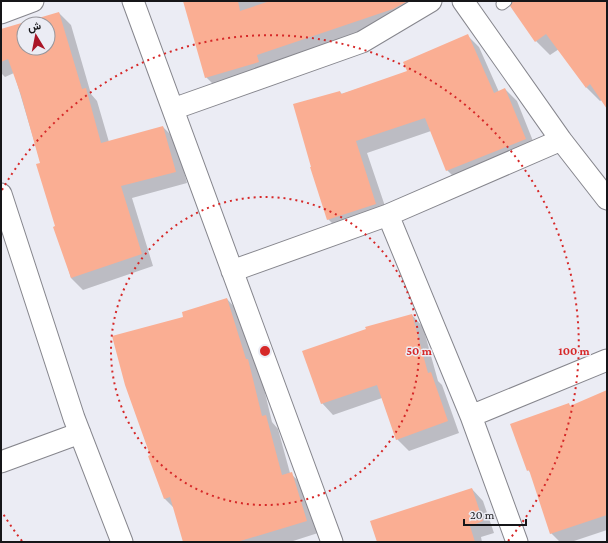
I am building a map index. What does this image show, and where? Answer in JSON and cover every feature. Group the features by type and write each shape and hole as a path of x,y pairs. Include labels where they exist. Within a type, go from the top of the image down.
{"street":[{"path":"1,13 33,1"},
{"path":"133,1 332,542"},
{"path":"173,109 362,42 431,1"},
{"path":"463,1 561,140 607,199"},
{"path":"232,271 388,215 561,140"},
{"path":"1,194 9,245 122,542"},
{"path":"388,215 471,416 517,542"},
{"path":"471,416 607,360"},
{"path":"1,462 80,433"}],"building":[{"path":"183,1 238,1 240,11 270,1 408,1 393,9 257,55 259,62 205,78"},
{"path":"513,1 607,1 607,109 590,84 586,88 546,34 535,42 510,6"},
{"path":"59,12 82,89 86,88 101,143 163,126 176,172 121,186 142,254 71,278 53,227 55,226 36,164 40,163 21,95 8,59 1,62 1,29 16,25 16,56 56,56 56,16 45,16"},
{"path":"468,34 494,93 505,88 526,139 446,171 425,118 356,141 376,204 327,220 310,167 293,104 340,91 341,94 407,71 403,62"},
{"path":"227,298 246,359 248,359 262,416 266,415 282,475 292,472 307,521 237,542 183,542 170,497 164,499 148,456 150,455 125,385 112,336 183,317 182,312"},
{"path":"412,314 428,373 431,372 448,421 396,440 377,385 321,404 302,351 366,329 365,327"},
{"path":"607,390 607,515 550,534 529,470 527,471 510,424 569,403 570,406"},
{"path":"472,488 483,521 470,526 475,542 377,542 370,521"}]}
